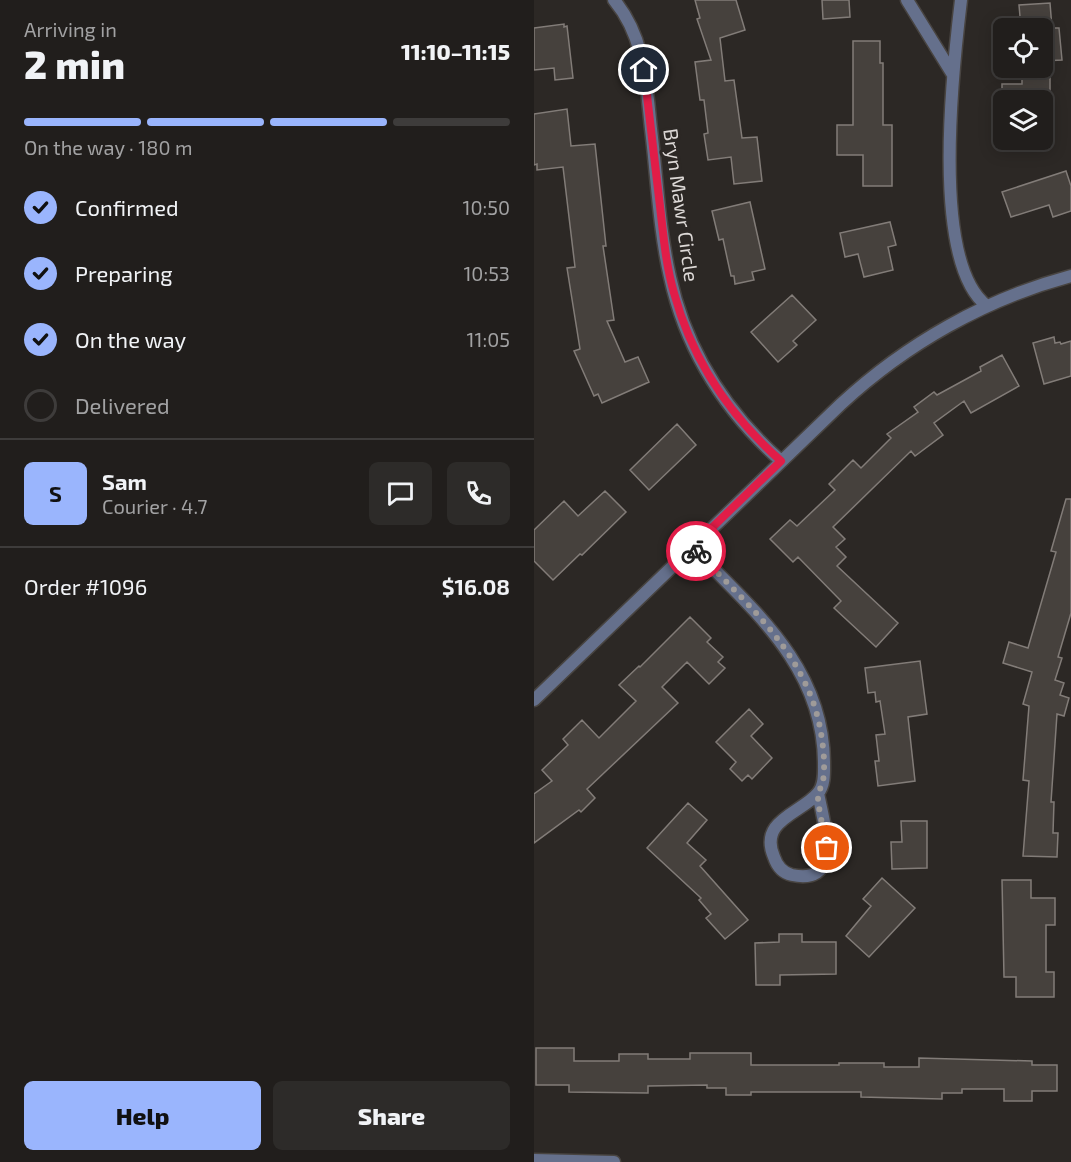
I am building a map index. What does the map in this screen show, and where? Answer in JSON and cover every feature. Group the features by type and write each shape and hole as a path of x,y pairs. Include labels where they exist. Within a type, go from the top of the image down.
{"street":[{"name":"Bryn Mawr Circle","path":"614,0 630,25 642,57 665,253 679,310 692,343 718,390 748,429 781,461"},
{"path":"907,0 952,73"},
{"path":"961,0 952,73 951,212 958,254 967,276 982,302 987,306"},
{"path":"534,700 870,378 927,339 987,306 1032,288 1071,276"},
{"path":"692,547 771,629 793,657 806,681 818,715 823,742 823,784 818,793 787,815 777,826 771,838 771,850 775,860 780,868 789,875 811,875 821,871 826,862 827,848 818,793"},
{"path":"534,1160 614,1162"}],"building":[{"path":"695,0 736,0 745,30 720,38 725,81 734,80 742,138 757,137 762,181 734,184 731,157 708,160 704,134 708,133 704,100 700,100 695,62 711,60 697,19 700,18"},
{"path":"822,0 849,0 850,17 823,19"},
{"path":"1050,3 1051,18 1020,18 1019,5"},
{"path":"564,24 564,27 567,26 573,78 555,80 554,68 534,70 534,28"},
{"path":"1053,28 1059,28 1062,60 1053,60"},
{"path":"853,41 880,41 880,63 883,63 883,125 892,125 892,186 863,186 863,155 837,155 837,125 853,125"},
{"path":"1022,78 1050,78 1050,90 1002,90 1002,84 1022,84"},
{"path":"567,109 571,146 595,144 606,246 603,246 614,320 607,321 625,362 638,357 649,382 602,403 598,394 594,396 574,351 580,349 567,268 575,267 563,167 537,170 537,164 534,165 534,114"},
{"path":"1066,171 1071,186 1071,211 1053,217 1049,205 1011,217 1002,192"},
{"path":"750,202 765,269 752,272 754,280 735,284 734,276 731,276 723,239 719,240 712,211"},
{"path":"890,222 896,245 888,247 893,270 864,277 858,254 845,257 840,233"},
{"path":"792,295 816,320 793,341 797,345 778,362 751,332"},
{"path":"1054,337 1055,343 1071,341 1071,376 1044,384 1033,343"},
{"path":"1002,355 1019,386 971,413 964,401 934,423 943,435 915,456 911,451 833,527 845,539 836,547 846,557 837,566 898,623 876,647 834,608 841,601 798,557 793,562 770,539 790,520 797,526 835,490 829,484 853,460 861,468 891,438 887,434 918,412 914,407 934,392 937,395 981,371 980,367"},
{"path":"677,424 696,445 649,490 630,470"},
{"path":"605,491 626,512 553,580 534,561 534,530 564,501 578,516"},
{"path":"1066,499 1071,499 1071,613 1058,657 1062,658 1055,680 1064,683 1060,695 1069,698 1064,716 1057,714 1051,802 1054,802 1053,833 1058,833 1057,857 1023,856 1029,781 1023,780 1029,706 1023,704 1032,672 1003,663 1009,642 1028,648 1056,552 1051,551"},
{"path":"690,617 711,638 707,642 723,657 718,662 725,668 709,684 687,662 662,687 678,703 587,789 595,798 581,812 579,810 534,843 534,794 552,781 542,770 568,745 563,739 582,720 599,738 636,701 619,685"},
{"path":"920,661 927,714 908,717 915,781 878,786 875,761 879,761 876,735 885,734 880,701 876,702 875,692 868,693 865,668"},
{"path":"749,709 763,724 751,736 772,758 752,779 748,775 742,781 730,769 736,762 716,742"},
{"path":"688,803 707,820 687,843 706,860 700,866 748,920 725,939 706,918 711,914 699,900 701,898 647,848"},
{"path":"901,821 927,821 927,868 892,869 891,842 902,842"},
{"path":"882,878 915,908 869,957 846,936 871,906 863,899"},
{"path":"1002,880 1031,880 1031,898 1055,898 1055,925 1046,925 1046,972 1054,972 1054,997 1016,997 1016,977 1004,977"},
{"path":"779,934 802,934 802,942 836,942 836,974 780,975 780,985 756,985 755,943 779,942"},
{"path":"536,1048 574,1048 574,1061 619,1061 619,1054 648,1054 648,1059 690,1059 690,1053 751,1053 751,1065 884,1063 884,1067 919,1067 919,1058 1032,1061 1032,1065 1057,1065 1057,1091 1032,1091 1032,1101 1004,1101 1004,1089 962,1089 962,1093 942,1093 942,1099 861,1097 861,1092 751,1092 751,1095 726,1095 726,1088 707,1088 707,1085 648,1086 648,1093 569,1092 569,1085 536,1085"}],"way so far":[{"path":"696,551 785,645 806,681 818,715 823,742 823,784 818,793 827,848"}],"route":[{"path":"644,70 665,253 679,310 692,343 718,390 735,414 781,461 692,547 696,551"}]}
